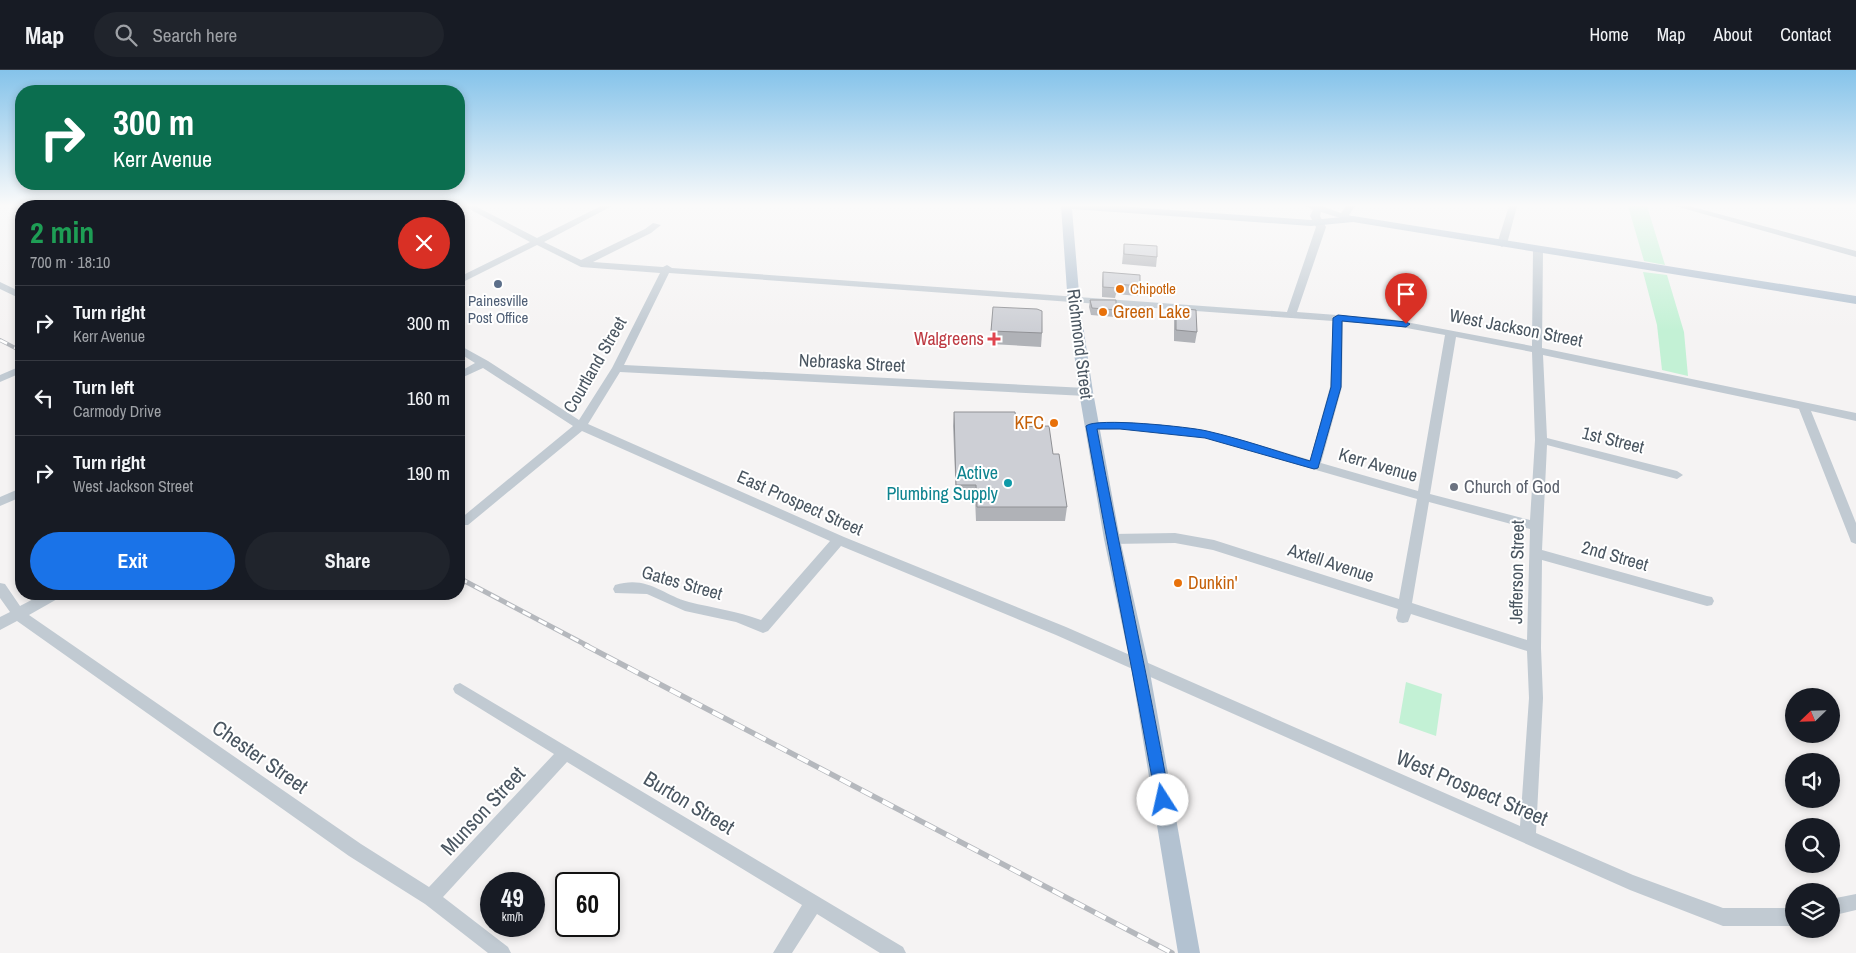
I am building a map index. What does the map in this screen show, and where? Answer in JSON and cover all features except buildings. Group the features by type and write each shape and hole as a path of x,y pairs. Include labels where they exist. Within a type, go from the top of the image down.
{"main road":[{"name":"Richmond Street","path":"1070,247 1086,392 1112,539 1140,667 1189,953"},
{"path":"1525,247 1856,300"}],"street":[{"path":"465,278 527,247"},
{"path":"547,247 569,260 581,264 616,247"},
{"path":"1291,314 1315,247"},
{"path":"1831,247 1856,254"},
{"name":"Jefferson Street","path":"1528,836 1536,698 1534,648 1536,526 1540,440 1537,350 1538,249"},
{"name":"West Jackson Street","path":"581,264 667,268 1390,322 1537,350 1856,417"},
{"name":"Courtland Street","path":"465,521 581,426 617,368 667,268"},
{"path":"0,285 15,293"},
{"path":"1314,466 1336,387 1338,318"},
{"path":"1404,612 1425,497 1451,333"},
{"name":"East Prospect Street","path":"465,352 581,426 839,540 1061,632 1140,667"},
{"path":"465,373 484,363"},
{"name":"Nebraska Street","path":"617,368 1086,392"},
{"path":"0,379 15,372"},
{"path":"1804,406 1856,539"},
{"name":"Kerr Avenue","path":"1092,426 1120,425 1205,434 1425,497 1536,526"},
{"name":"1st Street","path":"1540,440 1677,475"},
{"path":"0,502 15,495"},
{"name":"Axtell Avenue","path":"1112,539 1175,538 1214,545 1404,612 1534,648"},
{"name":"Gates Street","path":"620,589 635,586 649,589 685,606 738,617 763,627 839,540"},
{"name":"2nd Street","path":"1536,553 1708,602"},
{"name":"Chester Street","path":"0,588 19,615 355,850 432,898 502,953"},
{"path":"0,624 44,600"},
{"name":"West Prospect Street","path":"1140,667 1630,882 1723,917 1785,918"},
{"name":"Burton Street","path":"460,689 897,953"},
{"name":"Munson Street","path":"432,898 566,753"},
{"path":"1840,906 1856,902"},
{"path":"782,953 813,904"}],"green space":[{"path":"1640,247 1660,247 1665,265 1644,261"},
{"path":"1643,272 1667,275 1684,332 1688,376 1662,370 1657,325"},
{"path":"1406,682 1442,694 1436,736 1399,723"}],"railway":[{"path":"0,340 15,348"},
{"path":"465,581 588,646"},
{"path":"585,645 1172,953"}],"place":[{"name":"Painesville Post Office","path":"498,284"},
{"name":"Chipotle","path":"1120,289"},
{"name":"Green Lake","path":"1103,312"},
{"name":"Walgreens","path":"994,339"},
{"name":"KFC","path":"1054,423"},
{"name":"Active Plumbing Supply","path":"1008,483"},
{"name":"Church of God","path":"1454,487"},
{"name":"Dunkin'","path":"1178,583"}],"route":[{"path":"1163,800 1140,667 1112,539 1092,426 1120,425 1205,434 1314,466 1336,387 1338,318 1406,324"}]}
